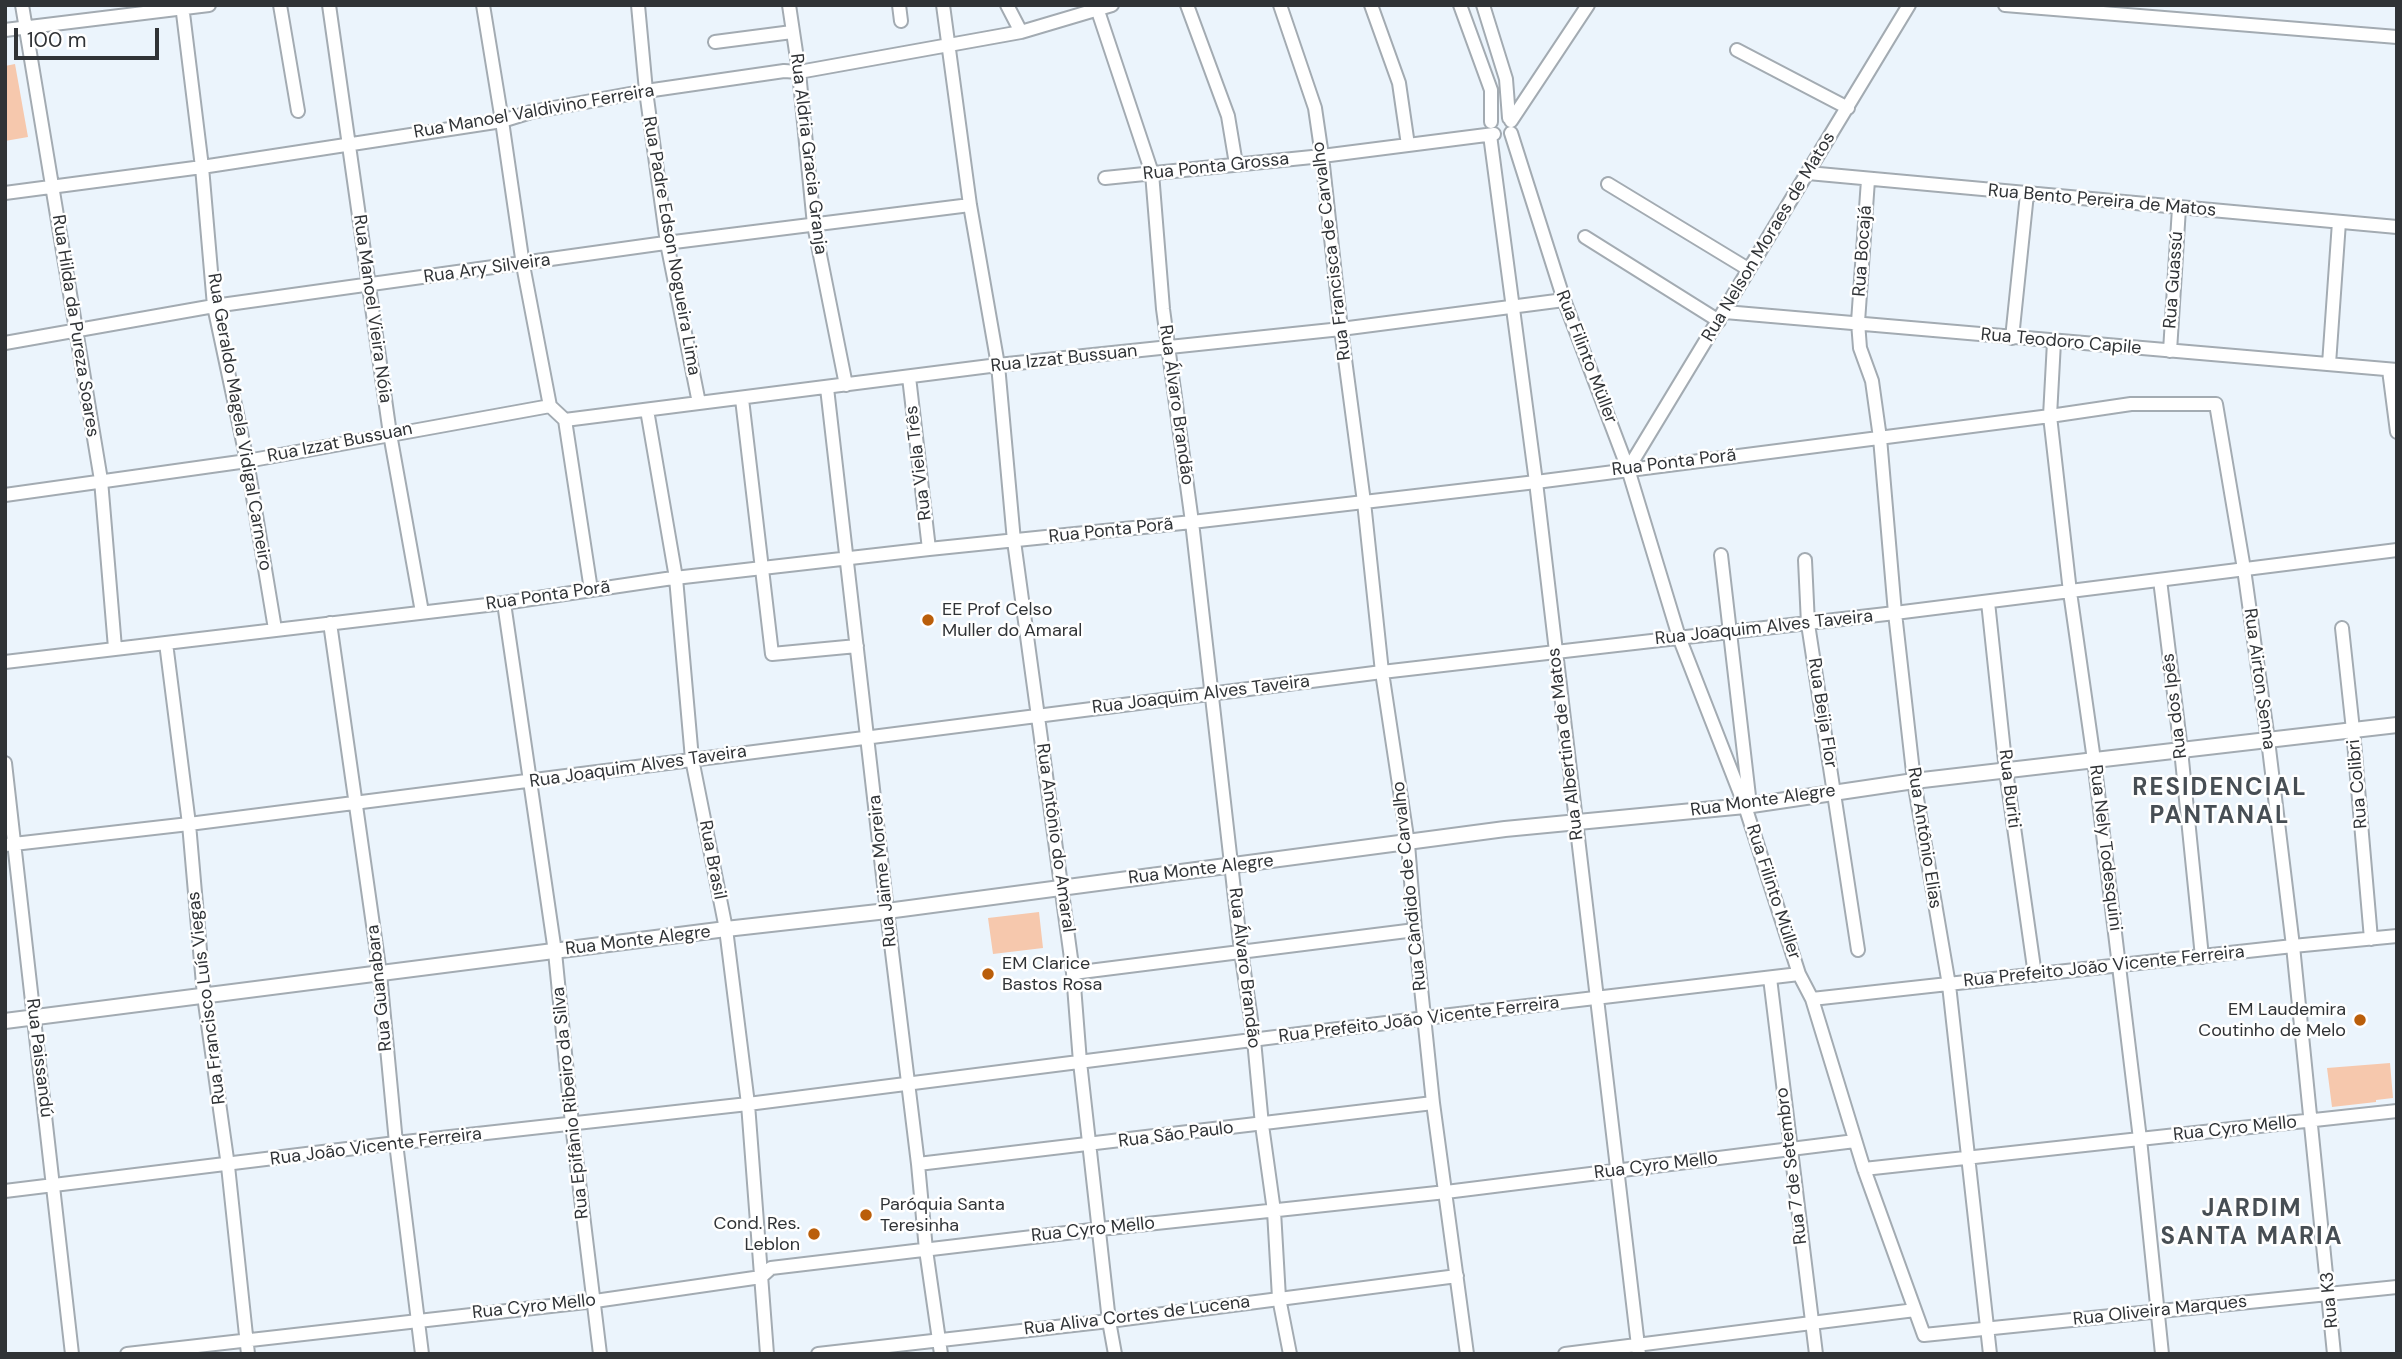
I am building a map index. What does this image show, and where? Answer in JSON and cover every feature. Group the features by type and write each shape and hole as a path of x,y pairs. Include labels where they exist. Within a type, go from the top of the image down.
{"street":[{"name":"Rua Hilda da Pureza Soares","path":"22,5 101,480 114,649"},
{"path":"5,30 209,5"},
{"path":"280,5 298,111"},
{"name":"Rua Manoel Vieira Nóia","path":"329,5 390,434 422,612"},
{"path":"483,5 523,265 550,406 565,421 591,590"},
{"name":"Rua Padre Edson Nogueira Lima","path":"638,5 646,91 667,243 699,403"},
{"name":"Rua Aldria Gracia Granja","path":"789,5 799,72 814,225 846,385"},
{"path":"900,5 901,21"},
{"name":"Rua Antônio do Amaral","path":"943,5 970,205 998,365 1013,541 1073,973 1089,1144 1115,1354"},
{"path":"1007,5 1021,32"},
{"name":"Rua Manoel Valdivino Ferreira","path":"5,192 202,167 502,121 531,112 646,91 784,71 799,72 1021,32 1112,5"},
{"path":"1187,5 1228,116 1236,164"},
{"name":"Rua Francisca de Carvalho","path":"1280,5 1315,108 1364,502"},
{"path":"1371,5 1399,83 1408,145"},
{"name":"Rua Albertina de Matos","path":"1460,5 1491,90 1492,130 1512,308 1536,482 1638,1349"},
{"name":"Rua Filinto Müller","path":"1483,5 1506,79 1510,124 1564,300 1628,469 1679,637 1748,806 1799,974 1812,999 1864,1170 1924,1335"},
{"path":"1510,124 1588,5"},
{"name":"Rua Nelson Moraes de Matos","path":"1628,469 1909,5"},
{"path":"2005,5 2397,37"},
{"name":"Rua Geraldo Magela Vidigal Carneiro","path":"183,7 202,167 214,306 247,461 275,629"},
{"name":"Rua Álvaro Brandão","path":"1097,8 1152,173 1168,349 1192,522 1241,951 1254,1040 1274,1211 1279,1298 1290,1354"},
{"path":"715,42 792,33"},
{"path":"1737,50 1848,108"},
{"name":"Rua Ponta Grossa","path":"1105,178 1322,156 1408,145 1492,130 1501,137 1510,124 1497,116 1492,130"},
{"name":"Rua Bento Pereira de Matos","path":"1808,173 2397,227"},
{"name":"Rua Bocajá","path":"1858,323 1868,180"},
{"path":"1608,184 1748,269"},
{"path":"2012,338 2027,194"},
{"name":"Rua Ary Silveira","path":"5,343 214,306 667,243 970,205"},
{"name":"Rua Guassú","path":"2170,351 2179,208"},
{"path":"2329,364 2339,222"},
{"path":"1585,237 1722,316"},
{"name":"Rua Izzat Bussuan","path":"565,421 998,365 1168,349 1564,300"},
{"name":"Rua Teodoro Capile","path":"1722,316 1858,323 2393,370"},
{"name":"Rua Antônio Elias","path":"1858,323 1860,348 1872,381 1880,438 1895,613 1914,781 1948,985 1990,1354"},
{"name":"Rua Nely Todesquini","path":"2054,342 2050,416 2140,1139 2162,1354"},
{"path":"2393,370 2397,432"},
{"name":"Rua Viela Três","path":"909,377 929,549"},
{"name":"Rua Jaime Moreira","path":"827,388 926,1250 941,1354"},
{"path":"742,399 772,654 857,646"},
{"name":"Rua Ponta Porã","path":"5,662 504,603 676,578 845,558 1192,522 1536,482 2131,404 2216,404"},
{"name":"Rua Airton Senna","path":"2216,404 2244,569 2268,740 2311,1121"},
{"name":"Rua Izzat Bussuan","path":"5,495 247,461 550,406"},
{"name":"Rua Brasil","path":"647,410 676,578 692,759 726,929 748,1104 767,1354"},
{"name":"Rua Cândido de Carvalho","path":"1364,502 1382,672 1408,844 1433,1104 1467,1354"},
{"name":"Rua Joaquim Alves Taveira","path":"9,844 357,803 1382,672 1808,624 2397,550"},
{"path":"1721,555 1748,806"},
{"name":"Rua Beija Flor","path":"1805,560 1808,624 1858,950"},
{"name":"Rua dos Ipês","path":"2160,580 2202,957"},
{"name":"Rua Buriti","path":"1988,602 2006,771 2035,975"},
{"name":"Rua Epifânio Ribeiro da Silva","path":"504,603 555,952 572,1124 600,1354"},
{"name":"Rua Guanabara","path":"330,623 380,974 396,1143 422,1354"},
{"name":"Rua Colibri","path":"2342,628 2371,939"},
{"name":"Rua Francisco Luís Viegas","path":"166,643 189,824 204,996 228,1166 247,1347"},
{"name":"Rua Monte Alegre","path":"5,1021 887,911 1408,844 1505,829 1748,806 1914,781 2397,725"},
{"name":"Rua Paissandú","path":"5,763 9,844 55,1186 72,1354"},
{"path":"1073,973 1415,930"},
{"name":"Rua Prefeito João Vicente Ferreira","path":"1812,999 2397,936"},
{"name":"Rua Prefeito João Vicente Ferreira","path":"748,1104 1425,1018 1799,974"},
{"name":"Rua 7 de Setembro","path":"1770,978 1816,1354"},
{"name":"Rua João Vicente Ferreira","path":"5,1191 228,1166 396,1143 748,1104"},
{"name":"Rua São Paulo","path":"918,1164 1433,1104"},
{"name":"Rua Cyro Mello","path":"1864,1170 2397,1111"},
{"name":"Rua K3","path":"2311,1121 2334,1354"},
{"name":"Rua Cyro Mello","path":"127,1354 247,1347 418,1319 595,1301 761,1277 771,1268 1446,1192 1855,1141"},
{"name":"Rua Aliva Cortes de Lucena","path":"818,1354 1109,1321 1457,1276"},
{"name":"Rua Oliveira Marques","path":"1924,1335 2397,1287"},
{"path":"1565,1354 1638,1349 1812,1322 1915,1310"}],"shaded area":[{"path":"15,64 28,137 5,141 5,66"},
{"path":"1039,912 1043,948 993,954 988,918"},
{"path":"2390,1063 2393,1098 2332,1107 2327,1068"}],"place":[{"name":"EE Prof Celso Muller do Amaral","path":"928,620"},
{"name":"EM Clarice Bastos Rosa","path":"988,974"},
{"name":"EM Laudemira Coutinho de Melo","path":"2360,1020"},
{"name":"Paróquia Santa Teresinha","path":"866,1215"},
{"name":"Cond. Res. Leblon","path":"814,1234"}],"district":[{"name":"RESIDENCIAL PANTANAL","path":"2220,803"},
{"name":"JARDIM SANTA MARIA","path":"2252,1224"}]}
